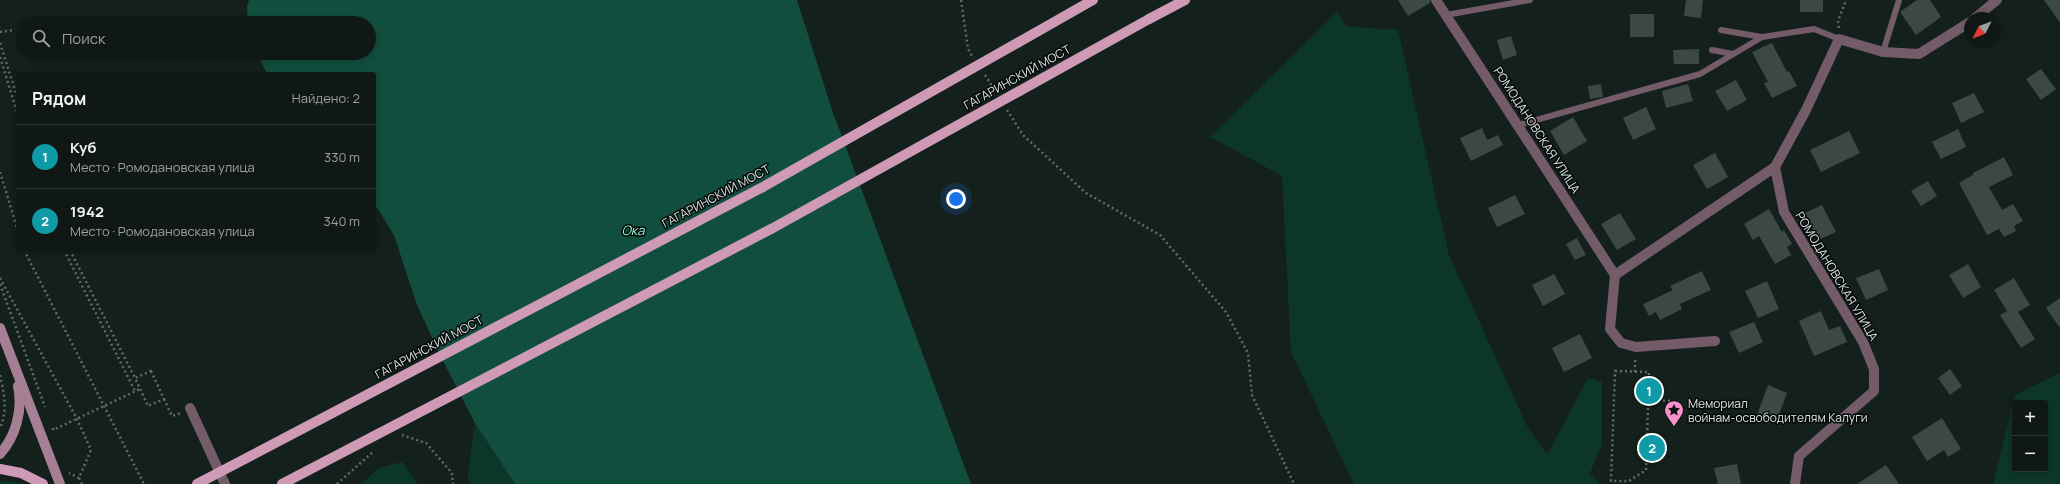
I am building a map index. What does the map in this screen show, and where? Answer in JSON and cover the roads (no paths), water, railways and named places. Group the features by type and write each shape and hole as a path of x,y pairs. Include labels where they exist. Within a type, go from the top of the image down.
{"main road":[{"name":"ГАГАРИНСКИЙ МОСТ","path":"197,484 762,187 1093,0"},
{"name":"ГАГАРИНСКИЙ МОСТ","path":"282,484 773,228 1185,0"},
{"path":"0,328 60,484"},
{"path":"0,454 13,435 17,422 19,389 14,366"},
{"path":"0,469 21,473 43,484"}],"street":[{"name":"РОМОДАНОВСКАЯ УЛИЦА","path":"1436,0 1615,274"},
{"path":"1982,12 1997,0"},
{"path":"1715,341 1636,346 1621,343 1610,329 1615,274 1775,167 1806,110 1840,39 1883,52 1919,54 1964,26"},
{"name":"РОМОДАНОВСКАЯ УЛИЦА","path":"1775,167 1784,212 1862,342 1874,369 1874,391 1798,456 1795,484"},
{"path":"190,408 225,484"}],"lane":[{"path":"1446,15 1530,0"},
{"path":"1883,52 1899,0"},
{"path":"1518,124 1700,74 1762,38 1814,29 1840,39"},
{"path":"1721,30 1762,38"},
{"path":"1712,50 1733,54"}],"water":[{"name":"Ока","path":"249,0 797,0 832,110 971,484 515,484 475,423 442,359 417,305 394,235 376,206 376,72 266,72 260,60 376,60 376,16 248,16 247,7"}],"place":[{"name":"Куб","path":"1649,391"},
{"name":"Мемориал войнам-освободителям Калуги","path":"1674,427"},
{"name":"1942","path":"1652,448"}]}
